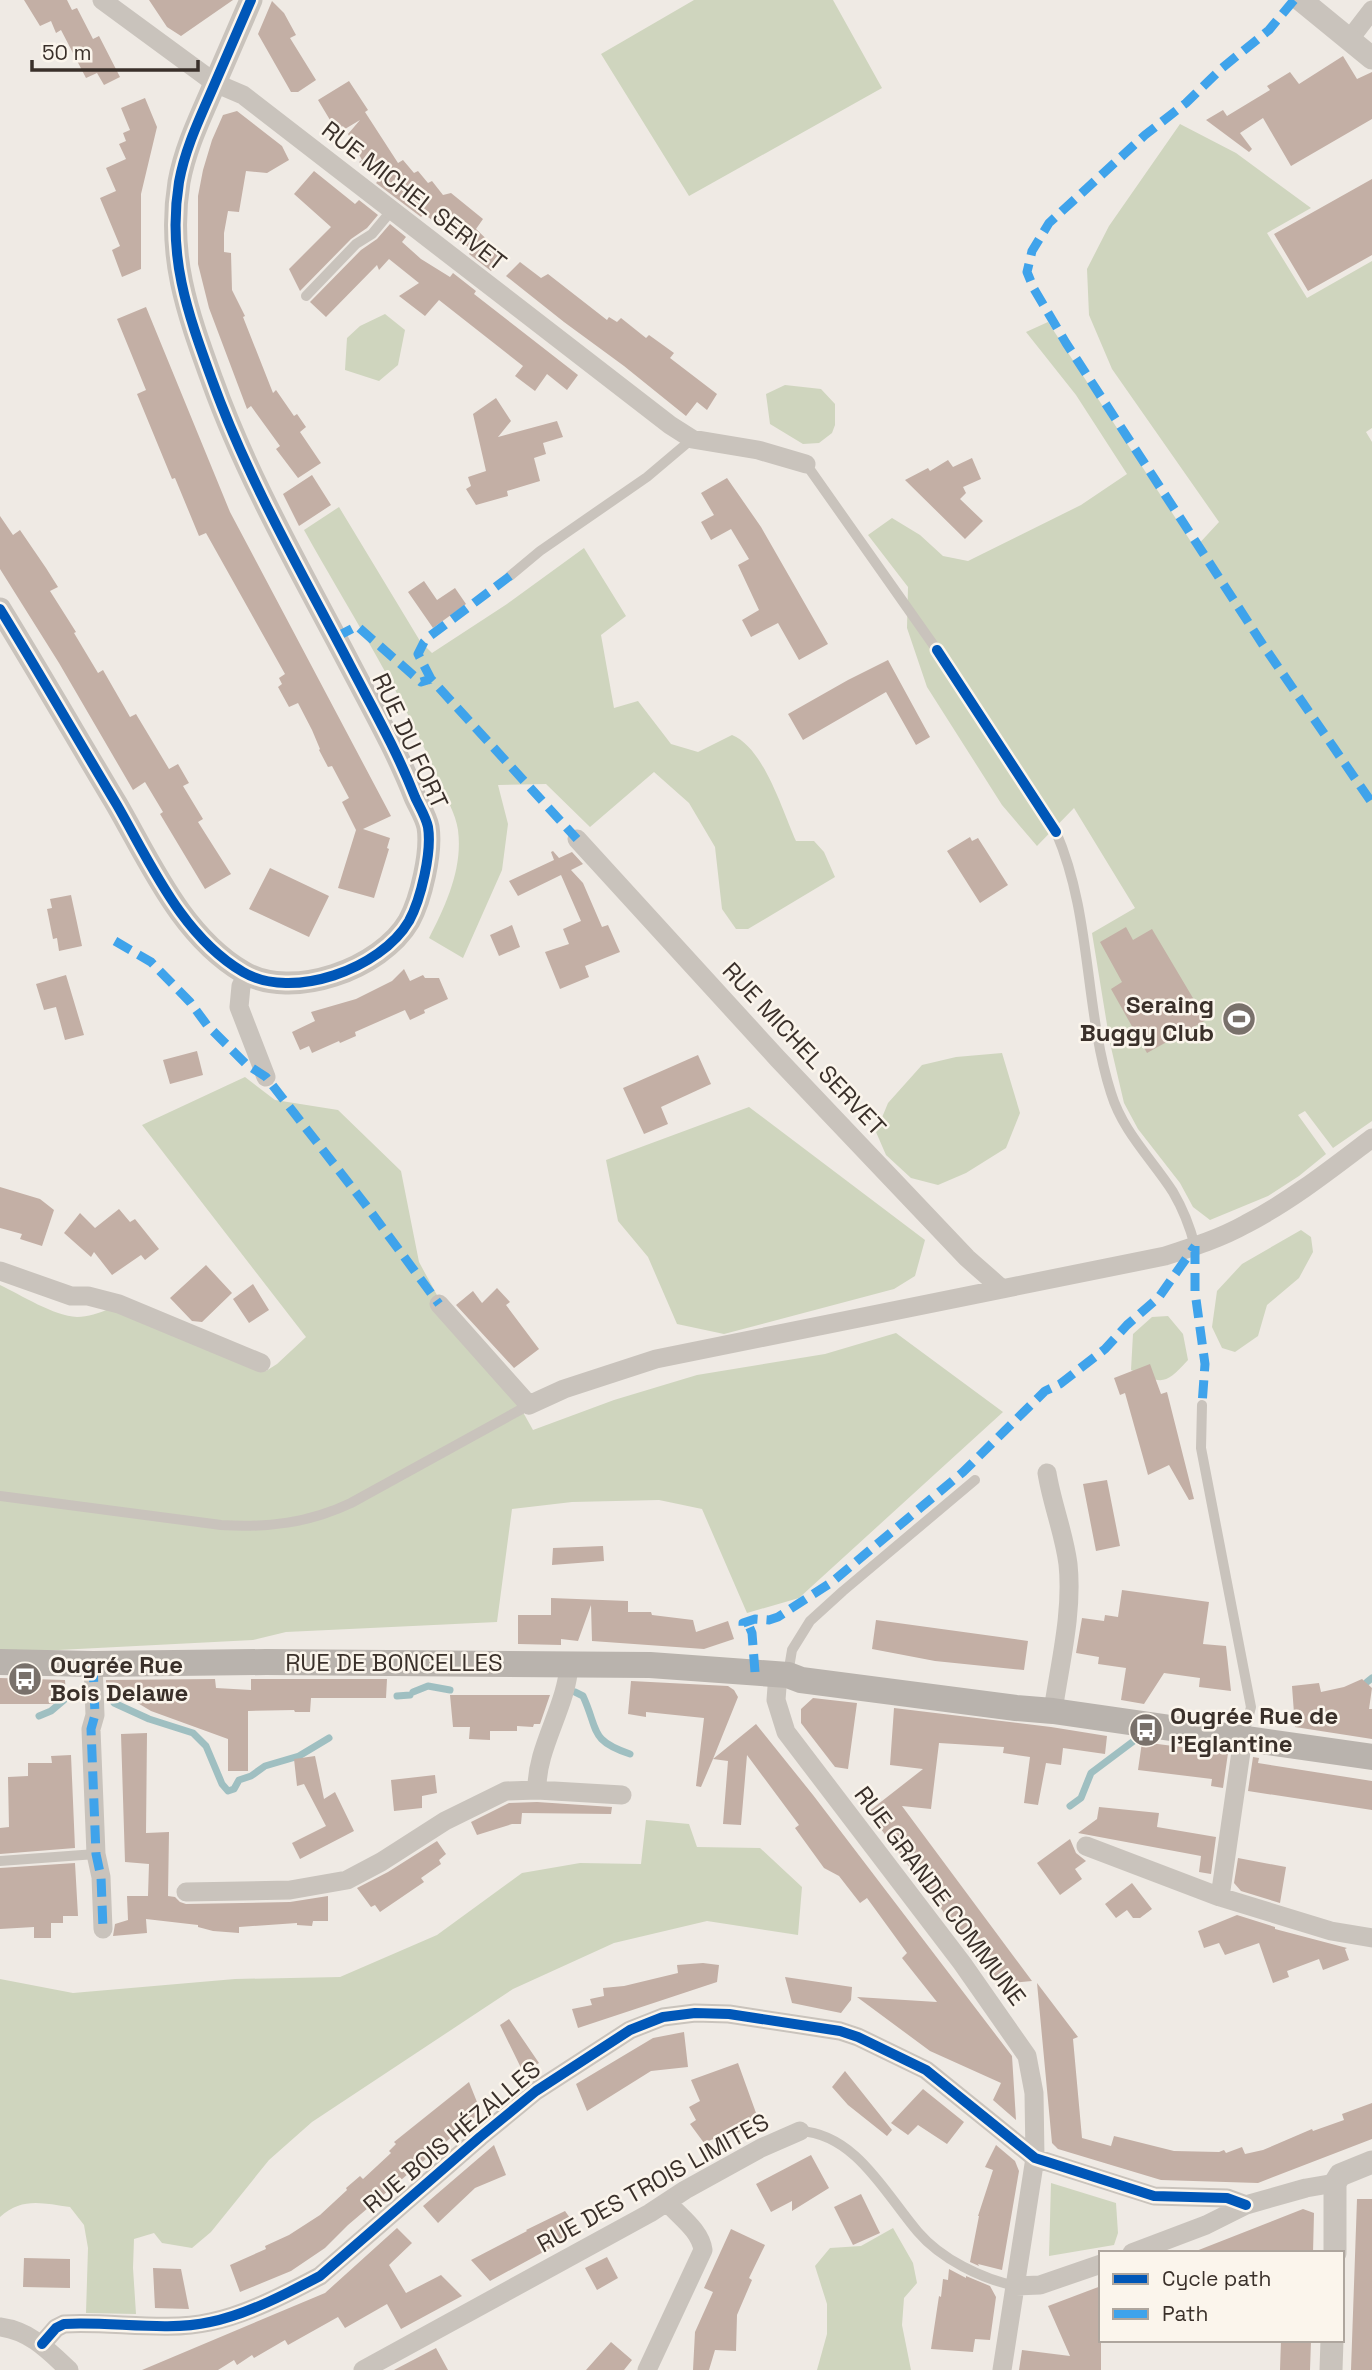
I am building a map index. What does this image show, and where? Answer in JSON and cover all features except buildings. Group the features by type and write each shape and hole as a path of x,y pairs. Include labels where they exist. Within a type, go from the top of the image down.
{"main road":[{"name":"RUE DE BONCELLES","path":"0,1662 650,1665 783,1674 801,1680 1016,1708 1053,1710 1372,1757"}],"street":[{"name":"RUE MICHEL SERVET","path":"102,0 215,83 243,94 670,425 692,439 758,450 806,464"},
{"name":"RUE DU FORT","path":"0,609 180,913 220,956 247,975 276,984 324,979 358,965 386,947 408,922 426,877 428,828 402,765 255,484 219,398 183,297 175,240 180,177 189,142 251,0"},
{"path":"1301,0 1372,58"},
{"path":"1349,40 1372,10"},
{"name":"RUE MICHEL SERVET","path":"577,839 778,1059 967,1258 1001,1288"},
{"path":"247,975 241,986 239,1007 265,1077"},
{"path":"439,1304 529,1405 589,1380 656,1359 1165,1256 1221,1237 1273,1210 1372,1138"},
{"path":"0,1271 71,1296 88,1296 119,1304 261,1363"},
{"path":"1046,1474 1052,1504 1065,1543 1069,1581 1053,1710"},
{"path":"93,1664 95,1715 91,1729 96,1854 101,1877 103,1929"},
{"path":"537,1790 538,1772 566,1688 569,1664"},
{"name":"RUE GRANDE COMMUNE","path":"783,1674 776,1700 786,1732 962,1963 1027,2056 1034,2093 1035,2158 1002,2370"},
{"path":"1220,1898 1243,1738"},
{"path":"186,1892 289,1889 347,1880 465,1810 506,1791 622,1795"},
{"path":"1086,1846 1220,1898 1341,1934 1372,1938"},
{"name":"RUE BOIS HÉZALLES","path":"42,2344 56,2328 64,2324 178,2325 210,2322 320,2276 536,2091 630,2030 649,2021 678,2015 729,2014 840,2031 859,2037 926,2070 1035,2158"},
{"name":"RUE DES TROIS LIMITES","path":"363,2370 668,2203 676,2194 761,2148 800,2131"},
{"path":"1035,2158 1154,2196 1227,2198 1246,2205"},
{"path":"1137,2251 1206,2225 1246,2205 1337,2179 1372,2162"},
{"path":"1335,2251 1337,2179"},
{"path":"647,2370 703,2250 698,2235 668,2203"},
{"path":"1016,2286 1040,2286 1099,2265"},
{"path":"0,2327 24,2333 42,2344 69,2370"},
{"path":"1331,2370 1332,2342"}],"lane":[{"path":"306,296 356,244 372,234 392,210"},
{"path":"510,576 540,551 647,477 692,439"},
{"name":"RUE MICHEL SERVET","path":"806,464 937,650"},
{"path":"1056,832 1075,883 1095,1017 1112,1097 1129,1133 1172,1191 1182,1209 1195,1246"},
{"path":"0,1496 221,1525 289,1523 321,1516 351,1503 529,1405"},
{"path":"1202,1405 1201,1448 1251,1707 1243,1738"},
{"path":"783,1674 792,1650 810,1621 975,1480"},
{"path":"0,1861 96,1854"},
{"name":"RUE DES TROIS LIMITES","path":"800,2131 828,2137 856,2158 885,2188 918,2233 934,2247 982,2277 1016,2286"}],"green space":[{"path":"694,0 833,0 882,88 689,196 601,54"},
{"path":"1180,124 1236,153 1311,208 1267,233 1307,298 1372,261 1372,428 1366,432 1372,442 1372,1121 1333,1148 1305,1111 1298,1115 1326,1154 1268,1196 1210,1220 1193,1207 1180,1183 1138,1129 1124,1103 1110,1043 1092,933 1135,908 1074,808 1037,846 1002,805 927,687 907,628 908,587 868,535 892,518 920,535 943,556 968,561 1081,505 1127,474 1076,395 1026,332 1048,322 1195,548 1219,522 1112,369 1089,315 1087,269 1109,226"},
{"path":"385,314 405,330 398,365 379,381 345,370 347,338 360,326"},
{"path":"785,385 821,389 835,404 835,425 832,433 819,443 803,444 770,424 766,394"},
{"path":"339,507 420,641 432,653 507,604 584,548 626,616 601,635 614,708 638,701 671,744 698,752 732,735 743,742 763,766 796,841 814,841 824,852 835,877 748,929 736,929 722,909 715,847 689,803 654,772 590,827 546,784 498,785 508,824 502,870 463,958 429,938 456,872 459,844 457,824 409,717 304,530"},
{"path":"1002,1053 1020,1113 1006,1148 966,1173 938,1185 911,1178 886,1155 876,1132 888,1103 922,1065 956,1057"},
{"path":"245,1077 275,1100 338,1110 401,1171 419,1262 438,1297 515,1398 533,1430 614,1400 697,1375 825,1354 896,1333 1003,1412 799,1598 747,1613 702,1509 659,1500 572,1502 512,1509 497,1622 286,1632 253,1640 0,1653 0,1285 68,1316 85,1316 109,1309 266,1371 306,1337 142,1125"},
{"path":"749,1107 925,1240 915,1276 894,1289 724,1334 677,1324 648,1257 618,1221 606,1160"},
{"path":"1301,1230 1311,1237 1313,1252 1299,1278 1267,1305 1258,1336 1235,1352 1222,1348 1212,1327 1217,1291 1242,1264"},
{"path":"1168,1316 1183,1334 1188,1360 1173,1375 1162,1380 1131,1370 1133,1334 1152,1317"},
{"path":"646,1820 689,1824 697,1847 760,1848 802,1887 798,1935 707,1921 614,1943 513,1989 312,2122 269,2160 211,2232 192,2248 162,2243 154,2233 134,2239 136,2314 86,2313 88,2248 84,2225 70,2207 41,2203 24,2204 0,2217 0,1979 73,1993 235,1979 340,1977 437,1935 522,1873 580,1863 641,1864"},
{"path":"1051,2183 1116,2203 1118,2233 1114,2245 1049,2256"},
{"path":"893,2228 913,2263 917,2283 904,2298 902,2325 911,2370 817,2370 827,2334 827,2304 815,2266 830,2248 861,2246"}],"waterway":[{"path":"1367,1682 1372,1678"},
{"path":"413,1692 428,1686 450,1690"},
{"path":"575,1692 583,1696 601,1739 630,1754"},
{"path":"397,1696 410,1695"},
{"path":"39,1716 51,1711 64,1700"},
{"path":"114,1703 149,1719 193,1733 206,1746 222,1784 228,1791 234,1789 239,1780 251,1776 265,1766 299,1756 329,1738"},
{"path":"1070,1806 1081,1798 1091,1773 1135,1740"}],"marked path":[{"path":"1294,0 1269,30 1145,135 1049,223 1032,251 1027,272 1066,343 1265,648 1372,803"},
{"path":"510,576 430,636 418,654 431,679 577,839"},
{"path":"336,637 357,626 421,682 431,679"},
{"path":"115,941 151,962 190,1002 207,1025 246,1064 266,1077 439,1304"},
{"path":"1195,1246 1195,1292 1205,1364 1202,1405"},
{"path":"755,1672 752,1633 749,1626 743,1627 743,1623 778,1617 832,1582 963,1472 1045,1391 1060,1384 1105,1349 1159,1297 1195,1246"},
{"path":"93,1664 95,1715 91,1729 96,1854 101,1877 103,1929"}],"cycle path":[{"path":"0,609 170,897 185,919 221,957 243,972 263,980 286,983 310,981 357,966 396,938 409,921 421,888 427,862 427,823 393,747 276,525 226,417 187,307 178,259 176,209 185,158 251,0"},
{"path":"937,650 1056,832"},
{"path":"42,2344 56,2328 64,2324 193,2325 238,2314 267,2303 320,2276 536,2091 630,2030 663,2017 695,2013 729,2014 840,2031 858,2037 926,2070 1035,2158 1154,2196 1227,2198 1246,2205"}],"place":[{"name":"Seraing Buggy Club","path":"1239,1019"},
{"name":"Ougrée Rue Bois Delawe","path":"25,1679"},
{"name":"Ougrée Rue de l'Eglantine","path":"1146,1730"}]}
